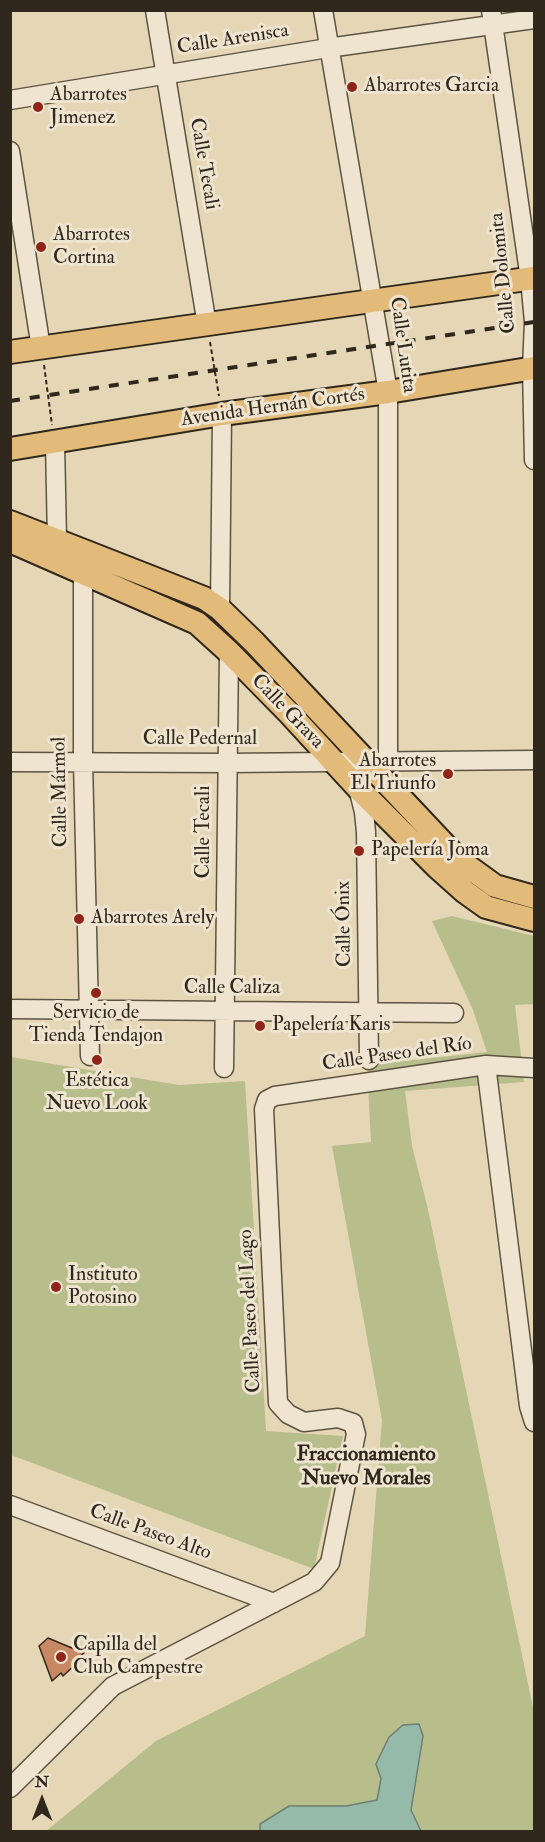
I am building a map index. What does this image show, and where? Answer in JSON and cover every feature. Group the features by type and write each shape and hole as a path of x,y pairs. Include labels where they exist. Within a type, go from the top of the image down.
{"main road":[{"path":"10,352 532,278"},
{"name":"Avenida Hernán Cortés","path":"10,448 533,368"},
{"name":"Calle Grava","path":"10,522 204,598 220,609 377,761 459,860 495,886 534,897"},
{"name":"Calle Grava","path":"10,541 197,623 229,652 358,788 465,892 486,907 534,920"}],"street":[{"name":"Calle Tecali","path":"155,10 207,324"},
{"name":"Calle Lutita","path":"323,10 388,392 377,761"},
{"name":"Calle Arenisca","path":"10,100 328,48 492,18 534,19"},
{"name":"Calle Dolomita","path":"492,18 527,200 534,322 534,460"},
{"path":"10,151 41,348"},
{"path":"220,609 222,414"},
{"path":"55,442 57,540"},
{"name":"Calle Mármol","path":"83,572 83,762 90,1056"},
{"name":"Calle Tecali","path":"224,1068 229,652"},
{"name":"Calle Pedernal","path":"10,762 227,763 534,760"},
{"name":"Calle Ónix","path":"358,788 366,832 369,1060"},
{"name":"Calle Caliza","path":"10,1009 454,1013"},
{"path":"486,1065 529,1406 534,1422"},
{"name":"Calle Paseo del Río","path":"267,1100 275,1096 486,1065 534,1068"},
{"name":"Calle Paseo del Lago","path":"10,1788 113,1686 314,1582 330,1563 356,1434 353,1423 338,1418 304,1422 288,1414 278,1402 264,1109 267,1100"},
{"name":"Calle Paseo Alto","path":"10,1505 274,1603"}],"path":[{"path":"207,324 222,414"},
{"path":"41,348 55,442"}],"shaded area":[{"path":"452,916 534,936 534,1004 515,1005 524,1082 405,1091 412,1146 427,1205 534,1712 534,1831 45,1832 156,1741 365,1636 382,1420 332,1146 371,1142 367,1065 487,1052 473,1010 432,921"},
{"path":"11,1057 179,1085 245,1081 266,1431 343,1436 314,1569 11,1455"},
{"path":"419,1724 423,1736 411,1810 421,1831 260,1831 260,1824 289,1806 346,1806 377,1800 381,1779 376,1764 389,1737 403,1725"}],"building":[{"name":"Capilla del Club Campestre","path":"48,1638 84,1653 74,1661 77,1663 63,1676 61,1673 52,1681 39,1646"}],"railway":[{"path":"10,401 534,322"}],"place":[{"name":"Abarrotes Garcia","path":"352,87"},
{"name":"Abarrotes Jimenez","path":"38,107"},
{"name":"Abarrotes Cortina","path":"41,247"},
{"name":"Abarrotes El Triunfo","path":"448,774"},
{"name":"Papelería Joma","path":"359,851"},
{"name":"Abarrotes Arely","path":"79,919"},
{"name":"Servicio de Tienda Tendajon","path":"96,993"},
{"name":"Papelería Karis","path":"260,1026"},
{"name":"Estética Nuevo Look","path":"97,1060"},
{"name":"Instituto Potosino","path":"56,1287"},
{"name":"Capilla del Club Campestre","path":"61,1657"}],"district":[{"name":"Fraccionamiento Nuevo Morales","path":"366,1467"}]}
